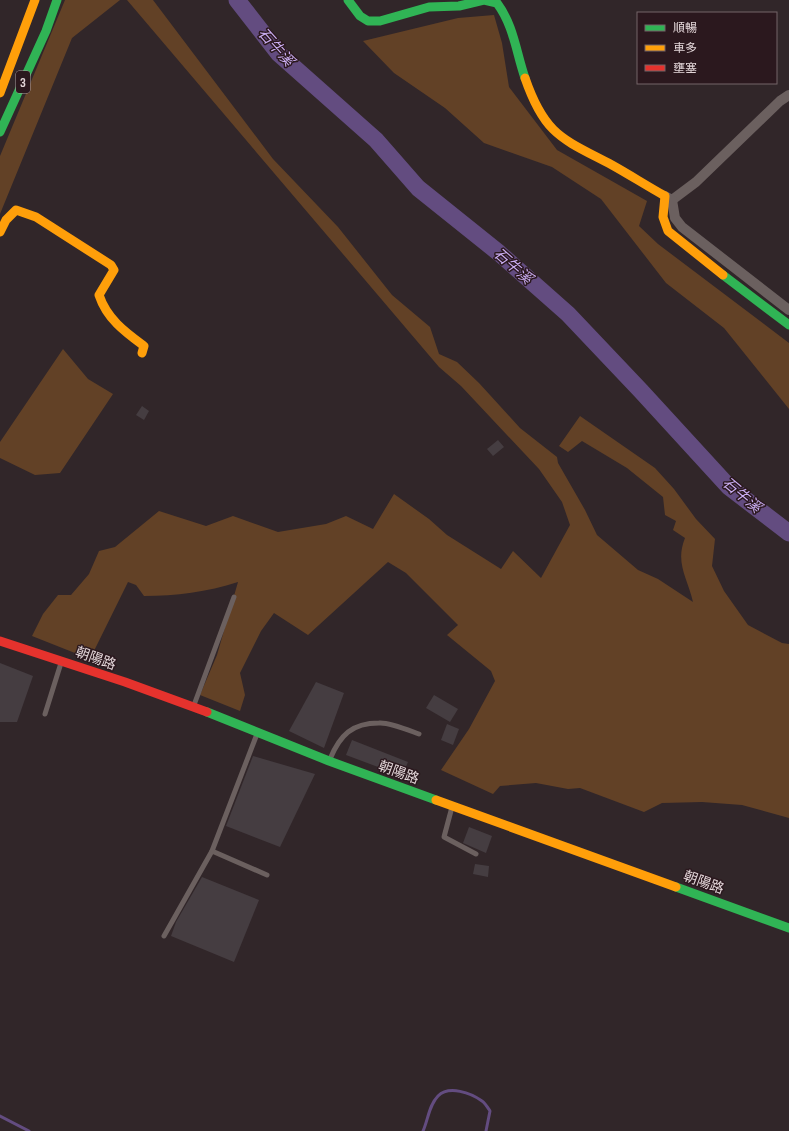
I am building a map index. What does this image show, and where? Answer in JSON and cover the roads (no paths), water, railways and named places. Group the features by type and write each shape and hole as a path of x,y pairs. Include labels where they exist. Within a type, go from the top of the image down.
{"main road":[{"name":"3","path":"0,93 35,0"},
{"name":"3","path":"0,132 46,31 57,0"},
{"path":"348,0 360,16 368,21 380,21 429,6 459,6 484,0 497,3 511,22 520,64 527,85 546,122 554,132 565,141 618,168 668,198 663,218 665,228 672,236 789,326"},
{"path":"0,232 6,220 16,210 36,217 111,265 114,270 99,295 102,306 115,324 144,346 142,353"},
{"name":"朝陽路","path":"0,641 62,661 258,731 329,762 789,928"}],"street":[{"path":"789,95 780,100 696,182 668,198 675,218 682,227 789,310"}],"lane":[{"path":"193,708 234,597"},
{"path":"45,714 62,661"},
{"path":"329,762 337,742 351,728 380,722 419,734"},
{"path":"164,936 212,851 258,731"},
{"path":"452,806 444,837 476,854"},
{"path":"212,851 267,874"}],"waterway":[{"name":"石牛溪","path":"237,0 279,54 376,140 418,188 499,253 568,314 729,487 789,533"},
{"path":"423,1131 435,1100 438,1096 448,1091 460,1091 472,1095 485,1104 490,1111 486,1131"},
{"path":"0,1116 29,1131"}]}
